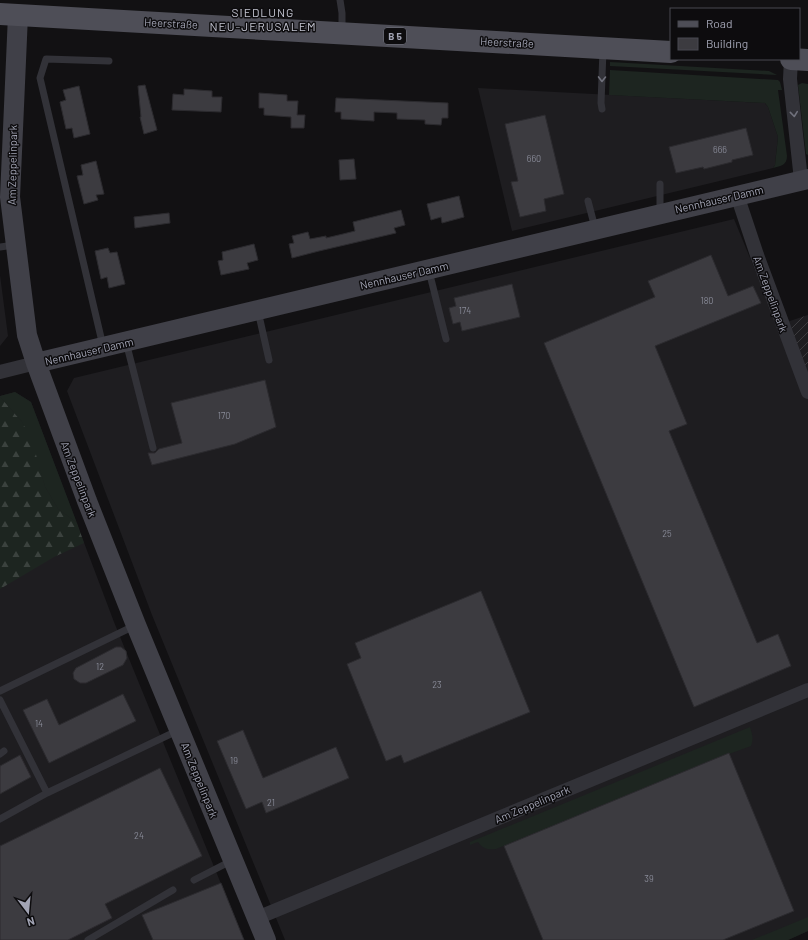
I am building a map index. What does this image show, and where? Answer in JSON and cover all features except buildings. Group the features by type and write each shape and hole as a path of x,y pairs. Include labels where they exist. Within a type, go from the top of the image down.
{"main road":[{"name":"Heerstraße","path":"9,15 670,52"},
{"name":"Am Zeppelinpark","path":"9,15 10,197 8,246 27,335 87,501 136,625 266,940"},
{"name":"Nennhauser Damm","path":"36,363 104,348 805,179"}],"street":[{"path":"791,60 790,79 805,179"},
{"name":"Am Zeppelinpark","path":"737,195 757,256 808,392"},
{"name":"Nennhauser Damm","path":"0,372 36,363"},
{"name":"Am Zeppelinpark","path":"257,918 808,690"}],"lane":[{"path":"340,0 342,13 342,33"},
{"path":"602,109 603,48"},
{"path":"104,348 40,78 46,59 109,61"},
{"path":"660,184 660,213"},
{"path":"588,201 595,229"},
{"path":"428,269 446,339"},
{"path":"258,310 269,360"},
{"path":"126,342 153,448"},
{"path":"0,691 136,625"},
{"path":"0,700 47,793"},
{"path":"0,819 47,793 179,729"},
{"path":"194,880 233,860"},
{"path":"88,940 173,890"}],"shaded area":[{"path":"478,88 765,103 768,107 778,137 775,165 773,168 512,231"},
{"path":"734,219 808,399 808,931 788,940 285,940 152,615 67,391 74,378"},
{"path":"0,275 8,336 0,346"},
{"path":"808,315 808,399 778,325"},
{"path":"15,392 31,402 114,622 244,940 0,940 0,396"}],"green space":[{"path":"610,62 769,71 777,75 610,66"},
{"path":"610,70 778,80 782,90 778,90 787,156 785,163 781,166 773,168 775,165 778,137 768,107 765,103 609,95"},
{"path":"802,83 808,84 808,155 806,154 798,85"},
{"path":"15,392 31,402 77,523 58,509 45,487 22,422 0,397"},
{"path":"0,397 22,422 32,440 45,487 58,509 77,523 84,543 54,557 0,589"},
{"path":"750,727 753,738 751,746 729,753 496,849 486,848 478,842 470,845 470,842"},
{"path":"808,917 808,931 788,940 752,940"}],"district":[{"name":"SIEDLUNG NEU-JERUSALEM","path":"263,19"}]}
